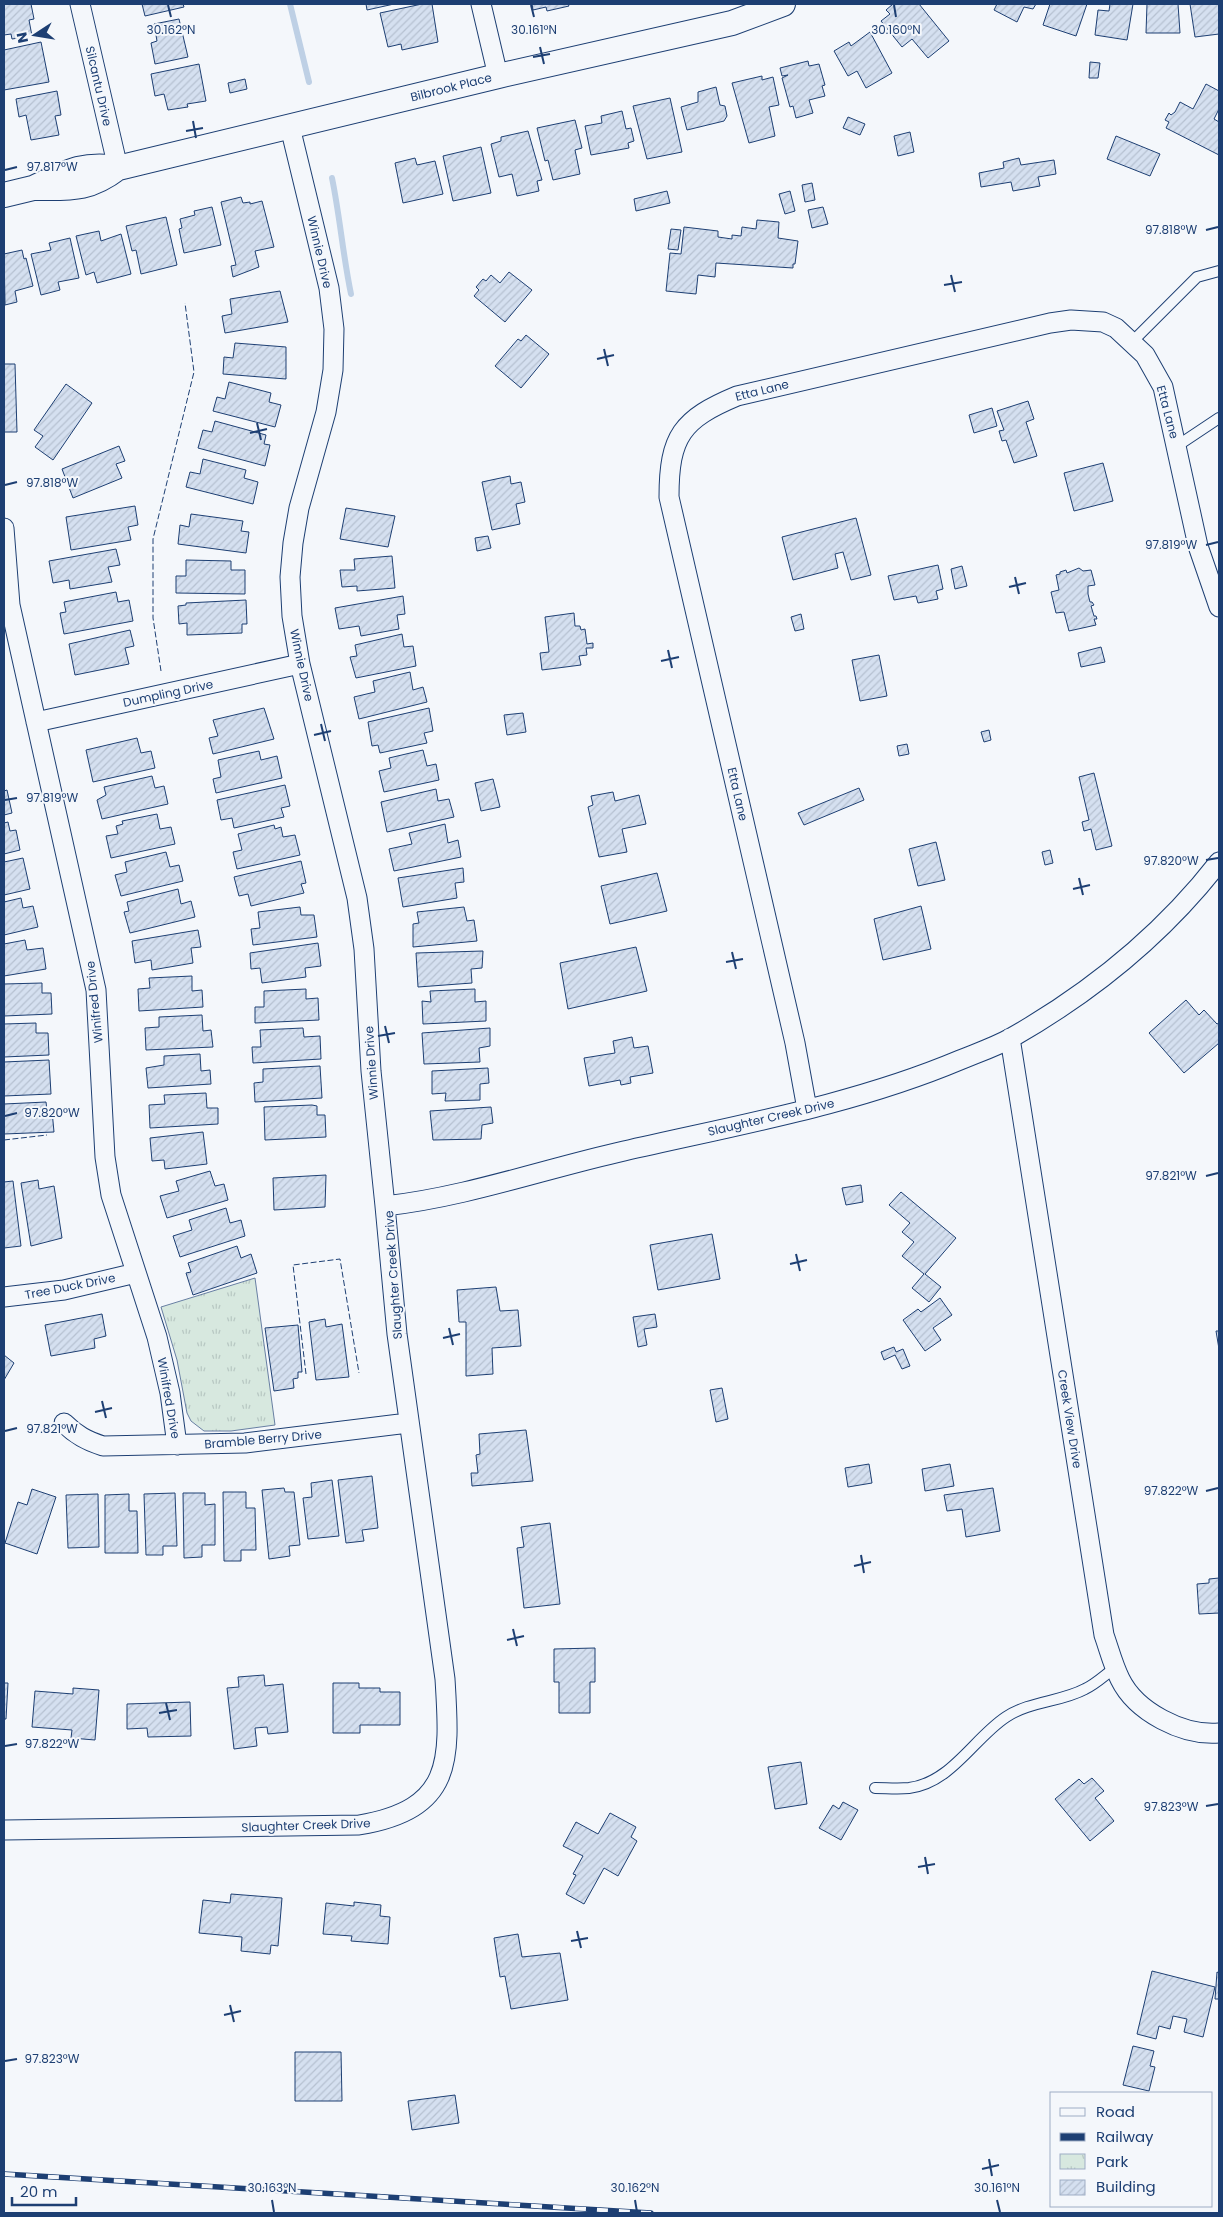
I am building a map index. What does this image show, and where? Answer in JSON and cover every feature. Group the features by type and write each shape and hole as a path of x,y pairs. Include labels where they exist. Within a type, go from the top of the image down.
{"street":[{"name":"Silcantu Drive","path":"80,4 118,168"},
{"path":"481,4 498,76"},
{"name":"Bilbrook Place","path":"4,195 33,188 70,171 96,165 118,168 498,76 732,23 783,4"},
{"name":"Winnie Drive","path":"290,126 329,288 334,329 333,370 326,412 300,508 293,543 290,577 292,616 300,664 357,898 364,949 371,1071 385,1206"},
{"name":"Etta Lane","path":"807,1109 795,1043 669,497 669,468 677,442 689,422 706,409 737,396 1050,323 1071,320 1103,322 1116,328 1145,356 1163,387 1198,546 1219,607"},
{"name":"Winifred Drive","path":"4,528 10,605 91,959 96,990 105,1158 110,1195 157,1337 177,1445"},
{"name":"Dumpling Drive","path":"36,722 300,664"},
{"name":"Slaughter Creek Drive","path":"4,1830 359,1826 397,1816 411,1810 424,1800 442,1775 448,1730 445,1679 408,1423 397,1334 385,1206 451,1195 600,1156 807,1109 872,1093 921,1076 1010,1038 1094,984 1154,935 1219,862"},
{"name":"Creek View Drive","path":"1010,1038 1104,1635 1121,1680 1146,1710 1174,1725 1207,1734 1219,1733"},
{"name":"Tree Duck Drive","path":"4,1297 64,1290 136,1273"},
{"name":"Bramble Berry Drive","path":"64,1423 88,1442 103,1446 245,1443 408,1423"}],"lane":[{"path":"1132,342 1197,277 1219,271"},
{"path":"1177,446 1219,418"},
{"path":"875,1788 909,1788 922,1785 943,1773 1006,1716 1086,1689 1116,1667"}],"green space":[{"path":"255,1278 275,1425 231,1431 204,1431 191,1421 187,1413 177,1360 161,1307"}],"building":[{"path":"4,4 31,4 34,19 29,20 32,36 12,39 11,34 4,35"},
{"path":"142,4 183,4 184,7 145,16"},
{"path":"366,4 394,4 367,10"},
{"path":"422,4 432,4 438,42 402,50 401,44 388,47 380,13"},
{"path":"532,4 568,4 569,6 547,11 546,7 533,10"},
{"path":"893,4 919,4 949,41 928,58 912,39 902,47 881,21 890,14 886,10"},
{"path":"997,4 1036,4 1033,9 1024,7 1017,22 994,10"},
{"path":"1050,4 1087,4 1076,36 1043,25"},
{"path":"1110,4 1133,4 1127,40 1095,35 1098,10 1109,11"},
{"path":"1147,4 1178,4 1180,33 1146,33"},
{"path":"1190,4 1219,4 1219,34 1195,37"},
{"path":"179,19 188,57 155,64 151,43 157,41 154,24"},
{"path":"870,32 892,73 866,88 857,71 848,76 834,51 849,42 851,46"},
{"path":"41,42 49,82 4,90 4,50"},
{"path":"808,61 809,66 819,64 825,85 822,86 825,96 809,100 813,113 796,118 793,106 790,107 782,78 788,75 782,76 780,68"},
{"path":"1090,62 1100,63 1098,78 1089,78"},
{"path":"199,64 206,101 187,104 188,107 168,110 164,94 155,96 151,74"},
{"path":"762,76 762,80 773,77 779,105 769,107 775,136 749,143 732,83"},
{"path":"245,79 247,89 230,93 228,83"},
{"path":"1206,84 1219,91 1219,109 1214,119 1219,122 1219,155 1166,128 1169,122 1165,120 1169,113 1171,115 1175,112 1180,102 1193,109"},
{"path":"716,87 720,105 725,106 727,116 724,121 687,130 681,107 698,102 698,92"},
{"path":"57,91 61,115 55,116 59,135 31,140 26,115 19,117 16,99"},
{"path":"670,98 682,152 647,159 633,106"},
{"path":"622,111 626,129 631,128 634,141 628,143 629,148 591,155 585,126 602,123 601,116"},
{"path":"848,117 865,124 860,135 843,128"},
{"path":"575,120 582,148 575,150 580,174 553,180 548,160 545,161 537,128"},
{"path":"528,131 542,180 537,181 539,191 517,196 512,174 499,177 491,144 501,141 501,137"},
{"path":"910,132 914,152 898,156 894,136"},
{"path":"1116,136 1160,154 1150,176 1107,159"},
{"path":"481,147 491,193 453,201 443,156"},
{"path":"415,158 417,165 435,161 443,194 403,203 395,163"},
{"path":"1019,158 1021,165 1054,160 1056,174 1038,177 1040,186 1013,191 1011,182 981,187 979,173 1004,168 1003,162"},
{"path":"812,183 815,200 805,202 802,185"},
{"path":"667,191 670,203 636,211 634,199"},
{"path":"790,191 795,211 785,214 779,194"},
{"path":"241,197 243,203 250,202 250,204 262,201 274,247 255,251 259,267 233,277 231,266 236,265 221,202"},
{"path":"212,207 221,245 184,253 179,229 182,228 180,219 195,215 194,211"},
{"path":"823,207 828,224 812,228 808,210"},
{"path":"166,217 177,265 141,274 136,250 132,251 126,226"},
{"path":"757,220 779,222 778,238 798,241 793,268 716,263 715,277 698,275 696,294 666,291 670,253 681,254 684,227 718,231 718,237 732,239 732,235 741,236 742,227 756,229"},
{"path":"671,229 681,230 678,250 668,249"},
{"path":"99,231 101,241 121,234 131,274 97,283 94,272 86,275 76,236"},
{"path":"70,238 79,278 58,282 60,290 41,295 31,254 51,250 49,243"},
{"path":"22,250 33,286 15,291 17,302 5,305 4,254"},
{"path":"509,272 532,290 505,322 474,296 479,290 476,287 483,279 486,281 491,275 500,283"},
{"path":"280,291 288,322 225,333 222,316 232,314 230,299"},
{"path":"526,335 549,354 521,388 495,366 518,339 521,341"},
{"path":"235,343 286,347 286,379 223,374 224,357 233,358"},
{"path":"4,364 15,364 17,432 4,432"},
{"path":"229,382 271,393 269,402 281,405 275,427 213,411 217,397 225,399"},
{"path":"66,384 92,403 53,460 35,447 43,436 34,430"},
{"path":"1028,401 1034,419 1026,422 1037,456 1014,463 1006,440 1002,441 999,431 1004,430 997,411"},
{"path":"992,408 997,426 974,433 969,415"},
{"path":"215,421 266,435 264,444 270,445 265,466 198,448 203,430 212,432"},
{"path":"119,446 125,461 116,464 122,478 73,498 62,469"},
{"path":"203,459 246,470 244,478 258,482 253,504 186,487 190,472 200,474"},
{"path":"1103,463 1113,501 1074,511 1064,473"},
{"path":"510,476 511,484 521,482 525,502 516,504 520,524 492,530 482,482"},
{"path":"135,506 138,525 128,527 131,540 71,550 66,517"},
{"path":"346,508 395,516 388,547 340,539"},
{"path":"191,514 243,521 241,531 249,532 246,553 178,544 180,525 189,527"},
{"path":"856,518 871,575 851,580 843,552 835,554 838,568 793,580 782,537"},
{"path":"488,536 491,548 477,551 475,538"},
{"path":"116,549 120,565 108,567 112,582 70,589 69,580 53,583 49,561"},
{"path":"392,556 395,588 357,591 357,586 342,587 340,570 355,570 354,559"},
{"path":"186,560 231,561 231,570 245,570 245,594 176,593 176,576 186,576"},
{"path":"938,565 943,589 936,591 938,599 918,603 916,596 894,600 888,576"},
{"path":"962,566 967,586 955,589 951,569"},
{"path":"1079,568 1083,571 1091,570 1095,585 1088,586 1088,594 1090,602 1094,605 1091,606 1097,619 1094,619 1096,625 1069,631 1064,612 1056,613 1051,592 1059,590 1056,575 1066,570 1067,573"},
{"path":"116,592 118,602 129,600 133,621 64,634 60,613 66,612 64,602"},
{"path":"403,596 405,614 397,615 399,629 361,636 359,626 339,629 335,608"},
{"path":"246,600 247,624 242,624 242,633 187,635 187,623 179,624 178,606 186,605 186,603"},
{"path":"574,613 575,626 580,626 581,630 585,629 587,644 593,643 593,648 586,648 587,655 579,656 581,665 542,670 540,653 549,652 545,617"},
{"path":"801,614 804,629 795,631 791,617"},
{"path":"130,630 134,646 125,648 129,664 75,675 69,644"},
{"path":"402,634 404,647 413,646 416,666 356,678 350,657 357,656 355,645"},
{"path":"1101,647 1105,662 1081,667 1078,653"},
{"path":"879,655 887,696 860,701 852,660"},
{"path":"410,672 413,690 423,687 427,702 359,719 354,697 375,692 373,681"},
{"path":"264,708 274,739 213,754 209,738 218,736 213,720"},
{"path":"429,708 433,731 424,733 427,743 380,753 378,745 372,746 368,722"},
{"path":"523,713 526,732 507,735 504,715"},
{"path":"989,730 991,740 984,742 981,732"},
{"path":"137,738 141,753 151,751 155,768 93,782 86,750"},
{"path":"907,744 909,754 899,756 897,746"},
{"path":"423,750 427,766 436,764 439,780 384,792 379,771 391,768 389,758"},
{"path":"259,751 261,760 277,756 282,778 216,793 213,779 221,777 218,760"},
{"path":"1094,773 1112,846 1096,850 1091,829 1084,831 1082,822 1089,820 1079,777"},
{"path":"152,776 155,788 164,786 168,804 102,819 97,800 106,795 104,787"},
{"path":"493,779 500,807 481,811 475,783"},
{"path":"285,785 290,806 281,808 284,817 234,828 232,818 221,820 217,800"},
{"path":"859,788 864,800 804,825 798,813"},
{"path":"436,789 438,801 449,799 454,817 387,832 381,802"},
{"path":"7,790 12,813 4,815 4,791"},
{"path":"613,792 615,801 639,795 646,824 622,829 627,852 599,857 588,807 593,805 591,796"},
{"path":"157,814 160,829 171,827 175,844 111,858 106,836 118,834 116,826 123,824 122,821"},
{"path":"8,822 10,831 16,830 20,850 4,854 4,823"},
{"path":"445,824 448,843 458,840 461,857 394,871 389,849 412,844 409,833"},
{"path":"274,825 275,829 281,827 283,837 295,835 300,855 237,869 233,852 242,850 238,834"},
{"path":"936,842 945,880 918,886 909,849"},
{"path":"1050,850 1053,863 1045,865 1042,852"},
{"path":"166,852 170,867 179,865 183,881 121,896 115,875 127,872 125,862"},
{"path":"23,858 30,889 4,895 4,862"},
{"path":"301,861 306,883 301,884 304,893 251,906 248,894 239,896 234,877"},
{"path":"463,868 464,882 455,883 457,898 403,907 398,878"},
{"path":"657,873 667,911 610,924 601,886"},
{"path":"178,889 181,904 191,901 195,917 130,933 124,912 129,911 127,902"},
{"path":"21,898 23,908 33,906 38,927 4,935 4,902"},
{"path":"921,906 931,949 883,960 874,919"},
{"path":"300,907 301,915 314,915 317,937 253,945 251,929 260,928 258,912"},
{"path":"464,907 467,921 474,920 477,941 413,947 413,924 419,923 417,912"},
{"path":"198,930 201,947 191,948 193,963 152,970 151,960 135,963 132,941"},
{"path":"25,940 27,950 43,948 46,969 4,976 4,944"},
{"path":"318,943 321,966 305,968 306,977 262,983 260,968 251,969 250,953"},
{"path":"636,947 647,991 568,1009 560,963"},
{"path":"483,951 482,968 471,969 472,983 418,987 416,953"},
{"path":"192,976 192,991 202,990 203,1007 139,1011 138,989 150,988 149,978"},
{"path":"42,983 42,993 51,993 52,1014 4,1016 4,984"},
{"path":"306,989 306,999 318,998 319,1020 255,1023 255,1007 264,1007 264,991"},
{"path":"475,989 475,1002 486,1001 486,1021 423,1024 422,1001 431,1002 430,991"},
{"path":"1186,1000 1199,1015 1204,1010 1217,1024 1219,1023 1219,1043 1184,1073 1149,1033"},
{"path":"202,1015 203,1031 211,1030 213,1047 146,1050 145,1028 159,1027 159,1017"},
{"path":"36,1023 36,1033 48,1033 49,1055 4,1057 4,1024"},
{"path":"303,1028 304,1037 320,1036 321,1059 253,1063 252,1047 261,1047 260,1030"},
{"path":"490,1028 490,1046 479,1048 480,1062 424,1064 422,1033"},
{"path":"632,1037 634,1048 648,1046 653,1073 630,1077 631,1083 621,1085 620,1080 589,1086 584,1058 615,1053 613,1041"},
{"path":"200,1054 201,1071 210,1070 211,1084 148,1088 146,1068 164,1065 164,1056"},
{"path":"49,1060 51,1094 4,1096 4,1062"},
{"path":"320,1066 322,1098 255,1102 254,1083 263,1082 263,1069"},
{"path":"488,1068 489,1083 480,1084 480,1100 445,1101 446,1093 432,1094 432,1071"},
{"path":"206,1093 207,1108 218,1108 218,1124 150,1128 149,1105 165,1104 164,1095"},
{"path":"46,1102 47,1111 52,1111 54,1132 4,1134 4,1104"},
{"path":"317,1106 317,1115 325,1115 326,1137 265,1140 264,1107"},
{"path":"491,1107 493,1123 482,1125 481,1139 433,1140 430,1111"},
{"path":"203,1132 207,1164 165,1169 164,1160 152,1161 150,1138"},
{"path":"210,1171 215,1186 224,1184 228,1200 167,1218 160,1196 179,1191 176,1181"},
{"path":"326,1175 325,1207 274,1210 273,1178"},
{"path":"38,1180 39,1189 54,1186 62,1238 31,1246 21,1183"},
{"path":"13,1181 21,1246 4,1248 4,1182"},
{"path":"861,1185 863,1202 846,1205 842,1188"},
{"path":"901,1192 956,1238 925,1274 941,1287 929,1302 912,1288 924,1274 902,1256 914,1242 902,1232 910,1223 889,1205"},
{"path":"226,1208 230,1223 241,1220 245,1236 180,1257 173,1236 192,1230 189,1220"},
{"path":"712,1234 720,1279 658,1290 650,1245"},
{"path":"237,1246 241,1258 251,1254 257,1273 193,1295 186,1273 191,1272 188,1263"},
{"path":"496,1287 500,1311 518,1310 521,1346 492,1348 493,1374 466,1376 466,1322 459,1322 457,1290"},
{"path":"940,1298 952,1315 933,1328 941,1340 925,1351 903,1320 918,1309 921,1312"},
{"path":"102,1314 106,1336 94,1339 95,1348 51,1356 45,1325"},
{"path":"655,1314 657,1327 644,1329 647,1345 638,1347 633,1317"},
{"path":"325,1319 326,1327 342,1324 349,1377 316,1380 309,1322"},
{"path":"298,1325 302,1372 298,1372 298,1378 293,1379 294,1388 274,1391 265,1328"},
{"path":"1216,1331 1219,1331 1219,1349"},
{"path":"894,1347 896,1352 903,1349 910,1366 902,1369 895,1355 884,1360 881,1352"},
{"path":"4,1355 14,1363 4,1380"},
{"path":"722,1388 728,1419 716,1422 710,1390"},
{"path":"526,1430 533,1481 472,1486 471,1473 478,1473 476,1455 480,1454 479,1434"},
{"path":"869,1464 872,1483 848,1487 845,1468"},
{"path":"950,1464 954,1486 925,1491 922,1469"},
{"path":"372,1476 378,1528 362,1530 364,1541 346,1543 338,1480"},
{"path":"332,1480 339,1536 308,1539 303,1498 312,1497 311,1483"},
{"path":"284,1488 285,1492 294,1492 300,1545 289,1546 290,1556 269,1559 262,1490"},
{"path":"993,1488 1000,1531 966,1537 962,1509 947,1511 944,1495"},
{"path":"32,1489 56,1497 37,1554 5,1543 18,1502 27,1505"},
{"path":"223,1492 246,1492 246,1508 255,1508 256,1550 241,1550 241,1561 224,1561"},
{"path":"175,1493 177,1546 163,1546 163,1555 146,1555 144,1494"},
{"path":"183,1493 205,1493 205,1505 215,1504 215,1545 202,1545 202,1557 184,1558"},
{"path":"98,1494 99,1547 68,1548 66,1495"},
{"path":"129,1494 129,1511 137,1511 138,1553 105,1553 105,1495"},
{"path":"550,1523 560,1604 524,1608 517,1548 524,1547 521,1527"},
{"path":"1219,1578 1219,1613 1199,1614 1197,1584 1209,1583 1209,1579"},
{"path":"595,1648 595,1682 590,1682 590,1713 559,1713 559,1682 554,1682 554,1649"},
{"path":"264,1675 265,1686 283,1684 288,1732 268,1734 267,1727 255,1728 257,1746 234,1749 227,1688 239,1687 238,1677"},
{"path":"4,1683 8,1683 6,1719 4,1719"},
{"path":"333,1683 359,1683 359,1688 380,1688 380,1692 400,1692 400,1725 360,1725 360,1733 333,1733"},
{"path":"73,1688 99,1690 95,1740 71,1738 72,1730 32,1727 35,1691 73,1694"},
{"path":"190,1702 191,1736 148,1737 147,1728 127,1729 127,1704"},
{"path":"801,1762 807,1804 775,1809 768,1767"},
{"path":"1092,1778 1104,1791 1095,1798 1114,1821 1090,1841 1055,1799 1079,1779 1084,1784"},
{"path":"843,1802 858,1810 841,1840 819,1828 833,1805 839,1809"},
{"path":"610,1813 636,1827 631,1837 637,1841 618,1876 604,1868 584,1904 566,1894 576,1875 573,1874 583,1856 563,1846 576,1822 598,1834"},
{"path":"231,1894 282,1898 278,1946 271,1945 270,1954 241,1951 242,1937 199,1933 203,1900 230,1903"},
{"path":"354,1902 381,1905 380,1916 390,1917 388,1944 351,1941 352,1936 323,1934 326,1903 354,1906"},
{"path":"518,1934 522,1957 560,1953 568,2000 511,2009 505,1976 500,1977 494,1938"},
{"path":"1152,1971 1215,1987 1203,2037 1184,2032 1187,2019 1173,2016 1170,2029 1159,2026 1156,2039 1137,2034"},
{"path":"1217,1972 1219,1973 1219,1999 1215,1999"},
{"path":"1133,2046 1154,2051 1150,2066 1155,2067 1149,2091 1123,2085"},
{"path":"295,2052 341,2052 342,2101 295,2101"},
{"path":"455,2095 459,2123 412,2130 408,2101"}],"waterway":[{"path":"290,4 309,82"},
{"path":"332,178 351,294"}],"railway":[{"path":"4,2174 651,2213"}],"fence":[{"path":"161,671 153,618 153,539 194,372 185,303"},
{"path":"4,1140 47,1135"},
{"path":"306,1374 293,1265 340,1259 359,1373"}]}
